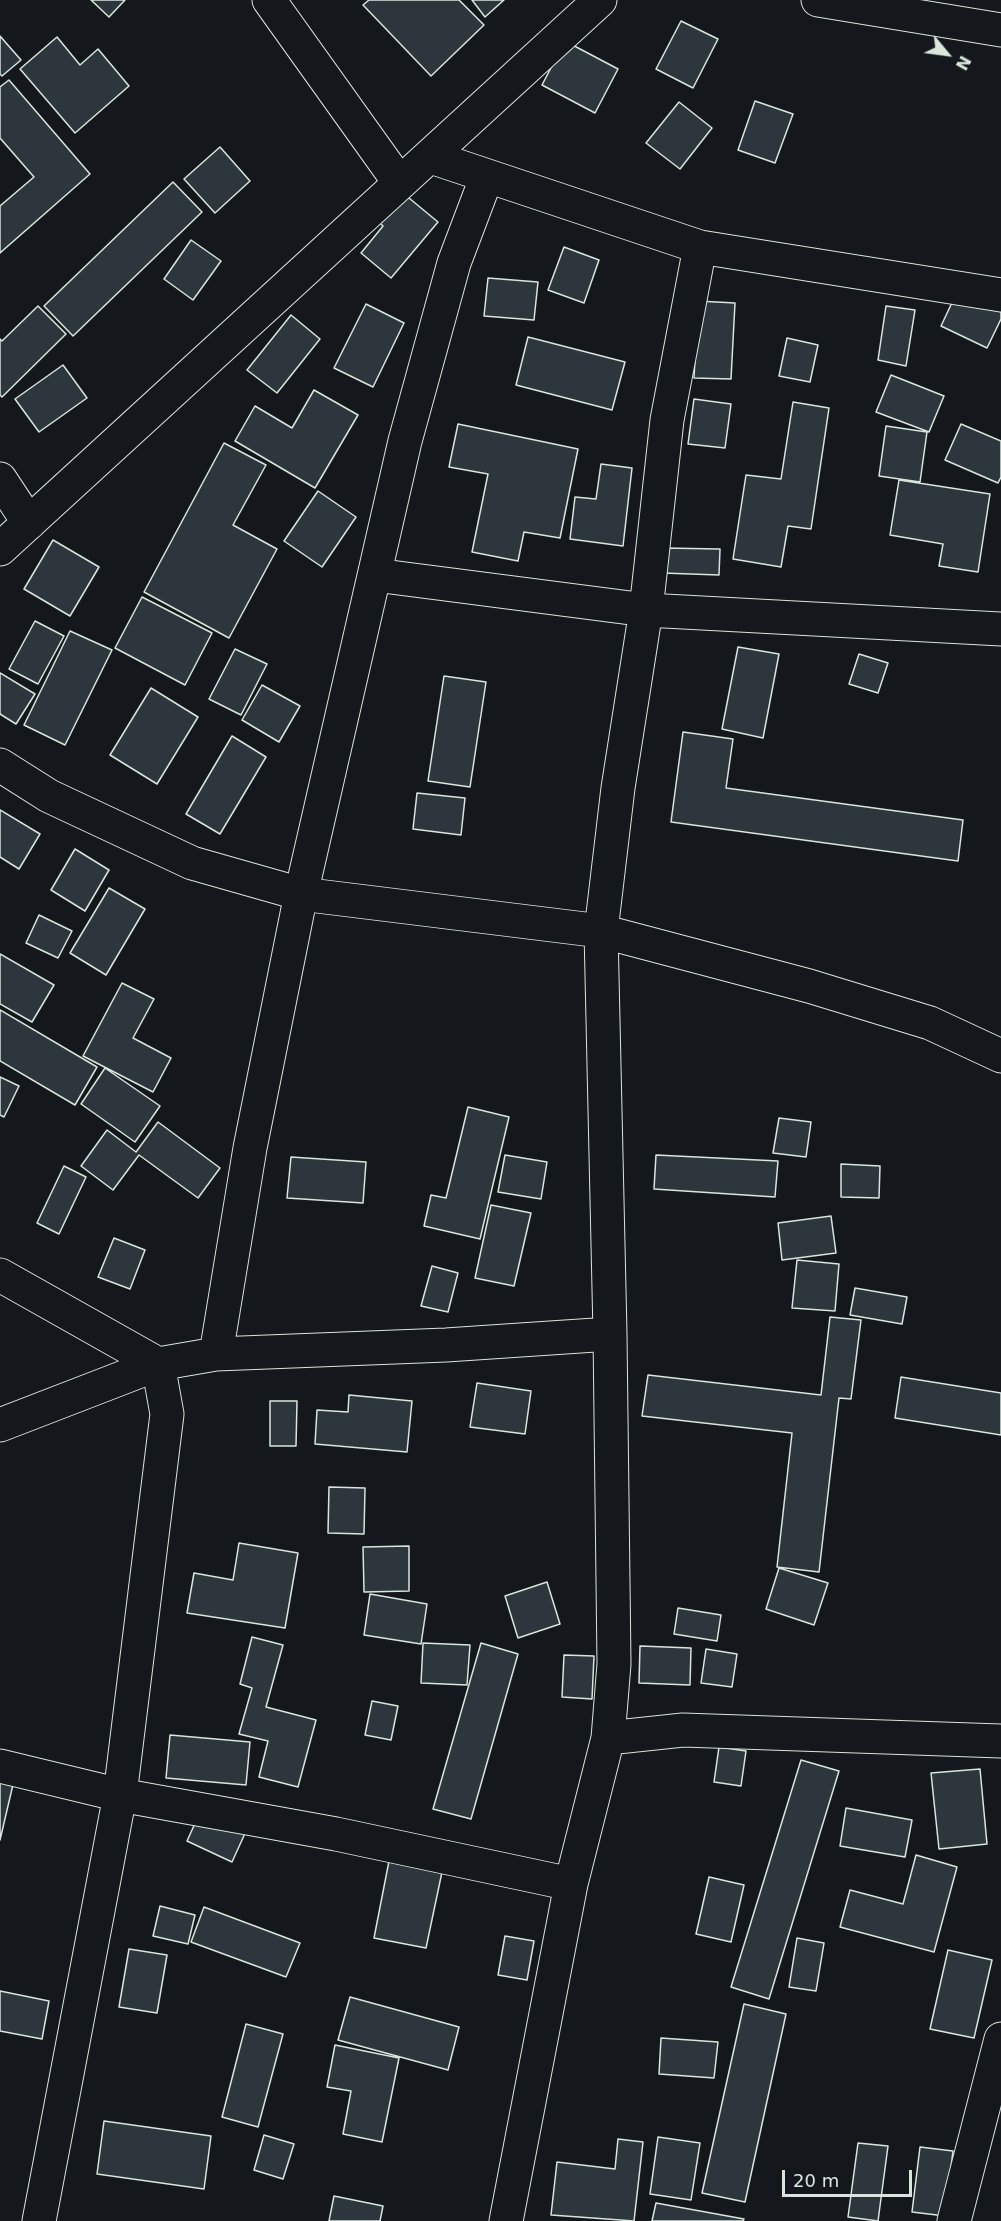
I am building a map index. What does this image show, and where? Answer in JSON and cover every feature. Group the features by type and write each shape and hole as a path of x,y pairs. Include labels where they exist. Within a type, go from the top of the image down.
{"street":[{"path":"269,0 399,182"},
{"path":"0,549 399,182 431,157 488,100 600,0"},
{"path":"818,0 1001,30"},
{"path":"431,157 700,247 1001,295"},
{"path":"216,1354 250,1148 301,894 405,441 454,263 487,176"},
{"path":"506,2221 571,1884 608,1738 614,1664 602,932 618,788 646,610 667,420 700,247"},
{"path":"0,479 29,523"},
{"path":"375,575 646,610 1001,629"},
{"path":"0,765 49,796 192,863 301,894 602,932 808,986 930,1023 1001,1056"},
{"path":"0,1275 158,1364"},
{"path":"0,1425 158,1364 216,1354 446,1345 610,1334"},
{"path":"39,2221 120,1796 167,1414 158,1364"},
{"path":"608,1738 683,1730 1001,1741"},
{"path":"0,1766 120,1796 336,1834 571,1884"},
{"path":"954,2221 1001,2039"}],"building":[{"path":"91,0 125,0 109,17"},
{"path":"369,0 459,0 484,25 431,76 363,5"},
{"path":"472,0 504,0 485,17"},
{"path":"681,21 718,39 693,88 656,69"},
{"path":"0,36 21,60 2,76 0,74"},
{"path":"57,37 80,65 98,49 129,86 75,133 20,69"},
{"path":"565,41 618,69 595,113 542,85"},
{"path":"9,80 90,174 0,253 0,206 34,177 0,138 0,87"},
{"path":"755,101 793,114 775,163 738,150"},
{"path":"679,102 712,128 680,169 646,143"},
{"path":"220,147 250,181 215,213 184,179"},
{"path":"173,182 202,212 73,336 44,306"},
{"path":"392,184 438,222 391,278 361,253 383,226 369,213"},
{"path":"191,240 221,261 193,300 164,279"},
{"path":"564,247 599,260 584,303 548,290"},
{"path":"488,278 538,282 534,320 484,316"},
{"path":"957,292 1001,312 1001,319 987,348 941,326"},
{"path":"698,301 735,303 731,379 694,378"},
{"path":"366,304 404,323 373,387 334,368"},
{"path":"38,306 66,334 2,397 0,395 0,339 2,341"},
{"path":"886,306 915,310 906,366 878,360"},
{"path":"291,315 320,339 277,393 247,370"},
{"path":"528,337 625,362 612,410 516,385"},
{"path":"787,338 818,345 810,382 779,376"},
{"path":"63,365 87,398 39,432 15,399"},
{"path":"891,375 944,396 929,432 876,412"},
{"path":"314,390 358,415 315,488 235,441 255,406 292,428"},
{"path":"694,399 731,404 725,448 688,444"},
{"path":"793,402 829,408 811,529 788,526 781,567 733,559 746,475 781,479"},
{"path":"458,424 578,449 560,538 524,532 518,561 472,552 488,474 449,467"},
{"path":"961,424 1001,441 1001,477 998,483 945,460"},
{"path":"886,426 927,432 920,482 879,476"},
{"path":"224,443 266,465 233,525 277,549 229,638 144,592"},
{"path":"601,464 632,468 623,546 570,539 575,497 596,499"},
{"path":"899,480 990,494 978,572 939,566 943,544 890,535"},
{"path":"318,491 356,517 322,567 284,541"},
{"path":"53,540 99,567 70,616 24,589"},
{"path":"663,548 720,549 719,575 662,573"},
{"path":"142,597 212,633 185,685 115,648"},
{"path":"35,621 64,636 38,684 9,669"},
{"path":"70,631 112,650 65,745 24,725"},
{"path":"738,647 779,654 763,738 722,729"},
{"path":"235,649 267,664 241,715 209,699"},
{"path":"859,654 888,663 878,693 849,684"},
{"path":"0,673 35,694 16,724 0,714"},
{"path":"444,676 486,682 470,787 428,781"},
{"path":"262,685 300,706 279,742 242,720"},
{"path":"151,688 198,717 157,784 110,755"},
{"path":"683,732 733,739 726,788 963,820 958,861 671,822"},
{"path":"232,736 266,757 220,834 186,814"},
{"path":"417,793 465,798 461,835 413,829"},
{"path":"0,810 40,834 19,869 0,857"},
{"path":"75,849 109,870 85,911 51,890"},
{"path":"109,888 145,909 106,975 70,953"},
{"path":"39,915 72,931 58,958 26,943"},
{"path":"0,954 54,985 32,1022 0,1004"},
{"path":"122,983 154,999 133,1038 171,1058 153,1092 83,1056"},
{"path":"0,1010 97,1067 75,1105 0,1061"},
{"path":"105,1068 160,1106 135,1142 81,1104"},
{"path":"0,1077 19,1086 4,1117 0,1115"},
{"path":"468,1107 509,1117 480,1239 424,1226 431,1195 446,1198"},
{"path":"779,1118 811,1122 806,1157 773,1153"},
{"path":"158,1122 220,1168 198,1198 139,1155 113,1190 81,1166 107,1130 136,1152"},
{"path":"505,1155 547,1162 541,1199 498,1192"},
{"path":"656,1155 778,1161 775,1197 654,1189"},
{"path":"291,1157 366,1162 363,1203 287,1198"},
{"path":"841,1164 880,1166 879,1198 841,1197"},
{"path":"64,1166 86,1177 59,1234 37,1223"},
{"path":"491,1205 531,1213 514,1286 475,1278"},
{"path":"831,1216 836,1253 782,1260 778,1223"},
{"path":"114,1238 145,1250 130,1289 98,1277"},
{"path":"797,1260 839,1264 835,1311 792,1308"},
{"path":"432,1266 458,1273 448,1312 421,1306"},
{"path":"855,1288 907,1297 902,1324 850,1315"},
{"path":"830,1317 861,1320 851,1399 839,1398 819,1572 777,1567 792,1433 642,1416 648,1375 821,1395"},
{"path":"901,1377 1001,1393 1001,1435 895,1418"},
{"path":"477,1383 531,1391 525,1434 470,1427"},
{"path":"349,1395 412,1401 407,1452 315,1444 317,1410 348,1412"},
{"path":"270,1401 297,1401 296,1446 270,1446"},
{"path":"329,1487 365,1488 364,1534 328,1533"},
{"path":"239,1543 298,1553 285,1628 187,1613 194,1573 233,1580"},
{"path":"409,1546 409,1591 364,1592 363,1547"},
{"path":"779,1568 828,1583 814,1625 766,1609"},
{"path":"547,1582 560,1624 518,1638 505,1596"},
{"path":"370,1594 427,1604 421,1644 364,1635"},
{"path":"678,1608 721,1615 717,1641 674,1634"},
{"path":"252,1637 283,1645 266,1707 316,1720 298,1787 259,1777 268,1741 239,1734 252,1688 240,1684"},
{"path":"423,1643 470,1645 467,1685 421,1683"},
{"path":"481,1643 518,1654 471,1819 433,1809"},
{"path":"640,1646 691,1648 690,1685 639,1683"},
{"path":"706,1649 737,1654 732,1687 701,1683"},
{"path":"564,1655 594,1656 592,1699 562,1697"},
{"path":"372,1701 398,1706 391,1740 365,1735"},
{"path":"170,1735 250,1742 246,1785 166,1778"},
{"path":"719,1747 746,1751 741,1786 714,1782"},
{"path":"801,1760 839,1771 769,1999 731,1987"},
{"path":"980,1769 987,1844 939,1849 931,1773"},
{"path":"0,1773 15,1776 0,1840"},
{"path":"202,1808 247,1829 232,1862 187,1841"},
{"path":"846,1808 912,1820 905,1857 840,1846"},
{"path":"916,1855 957,1867 934,1952 840,1927 850,1890 903,1904"},
{"path":"389,1861 442,1872 426,1948 374,1938"},
{"path":"709,1877 744,1885 731,1942 696,1934"},
{"path":"160,1906 195,1915 188,1944 153,1936"},
{"path":"204,1907 300,1943 286,1977 191,1942"},
{"path":"505,1936 534,1941 527,1980 498,1975"},
{"path":"797,1938 824,1943 816,1991 789,1987"},
{"path":"129,1949 167,1955 157,2013 119,2007"},
{"path":"948,1950 992,1960 974,2038 930,2029"},
{"path":"0,1991 49,2001 42,2039 0,2031"},
{"path":"350,1997 459,2027 448,2070 338,2040"},
{"path":"744,2004 786,2014 745,2202 702,2193"},
{"path":"246,2024 283,2034 258,2127 222,2117"},
{"path":"661,2038 718,2042 714,2078 659,2074"},
{"path":"335,2045 399,2058 382,2142 343,2134 351,2091 327,2087"},
{"path":"104,2121 211,2136 204,2189 97,2174"},
{"path":"264,2135 294,2144 283,2179 254,2170"},
{"path":"658,2137 700,2143 691,2200 650,2194"},
{"path":"618,2139 643,2142 634,2221 551,2215 557,2162 615,2169"},
{"path":"858,2143 888,2146 878,2221 848,2217"},
{"path":"920,2147 953,2151 945,2216 912,2212"},
{"path":"334,2196 383,2206 380,2221 329,2221"},
{"path":"656,2203 744,2219 743,2221 652,2221"}]}
